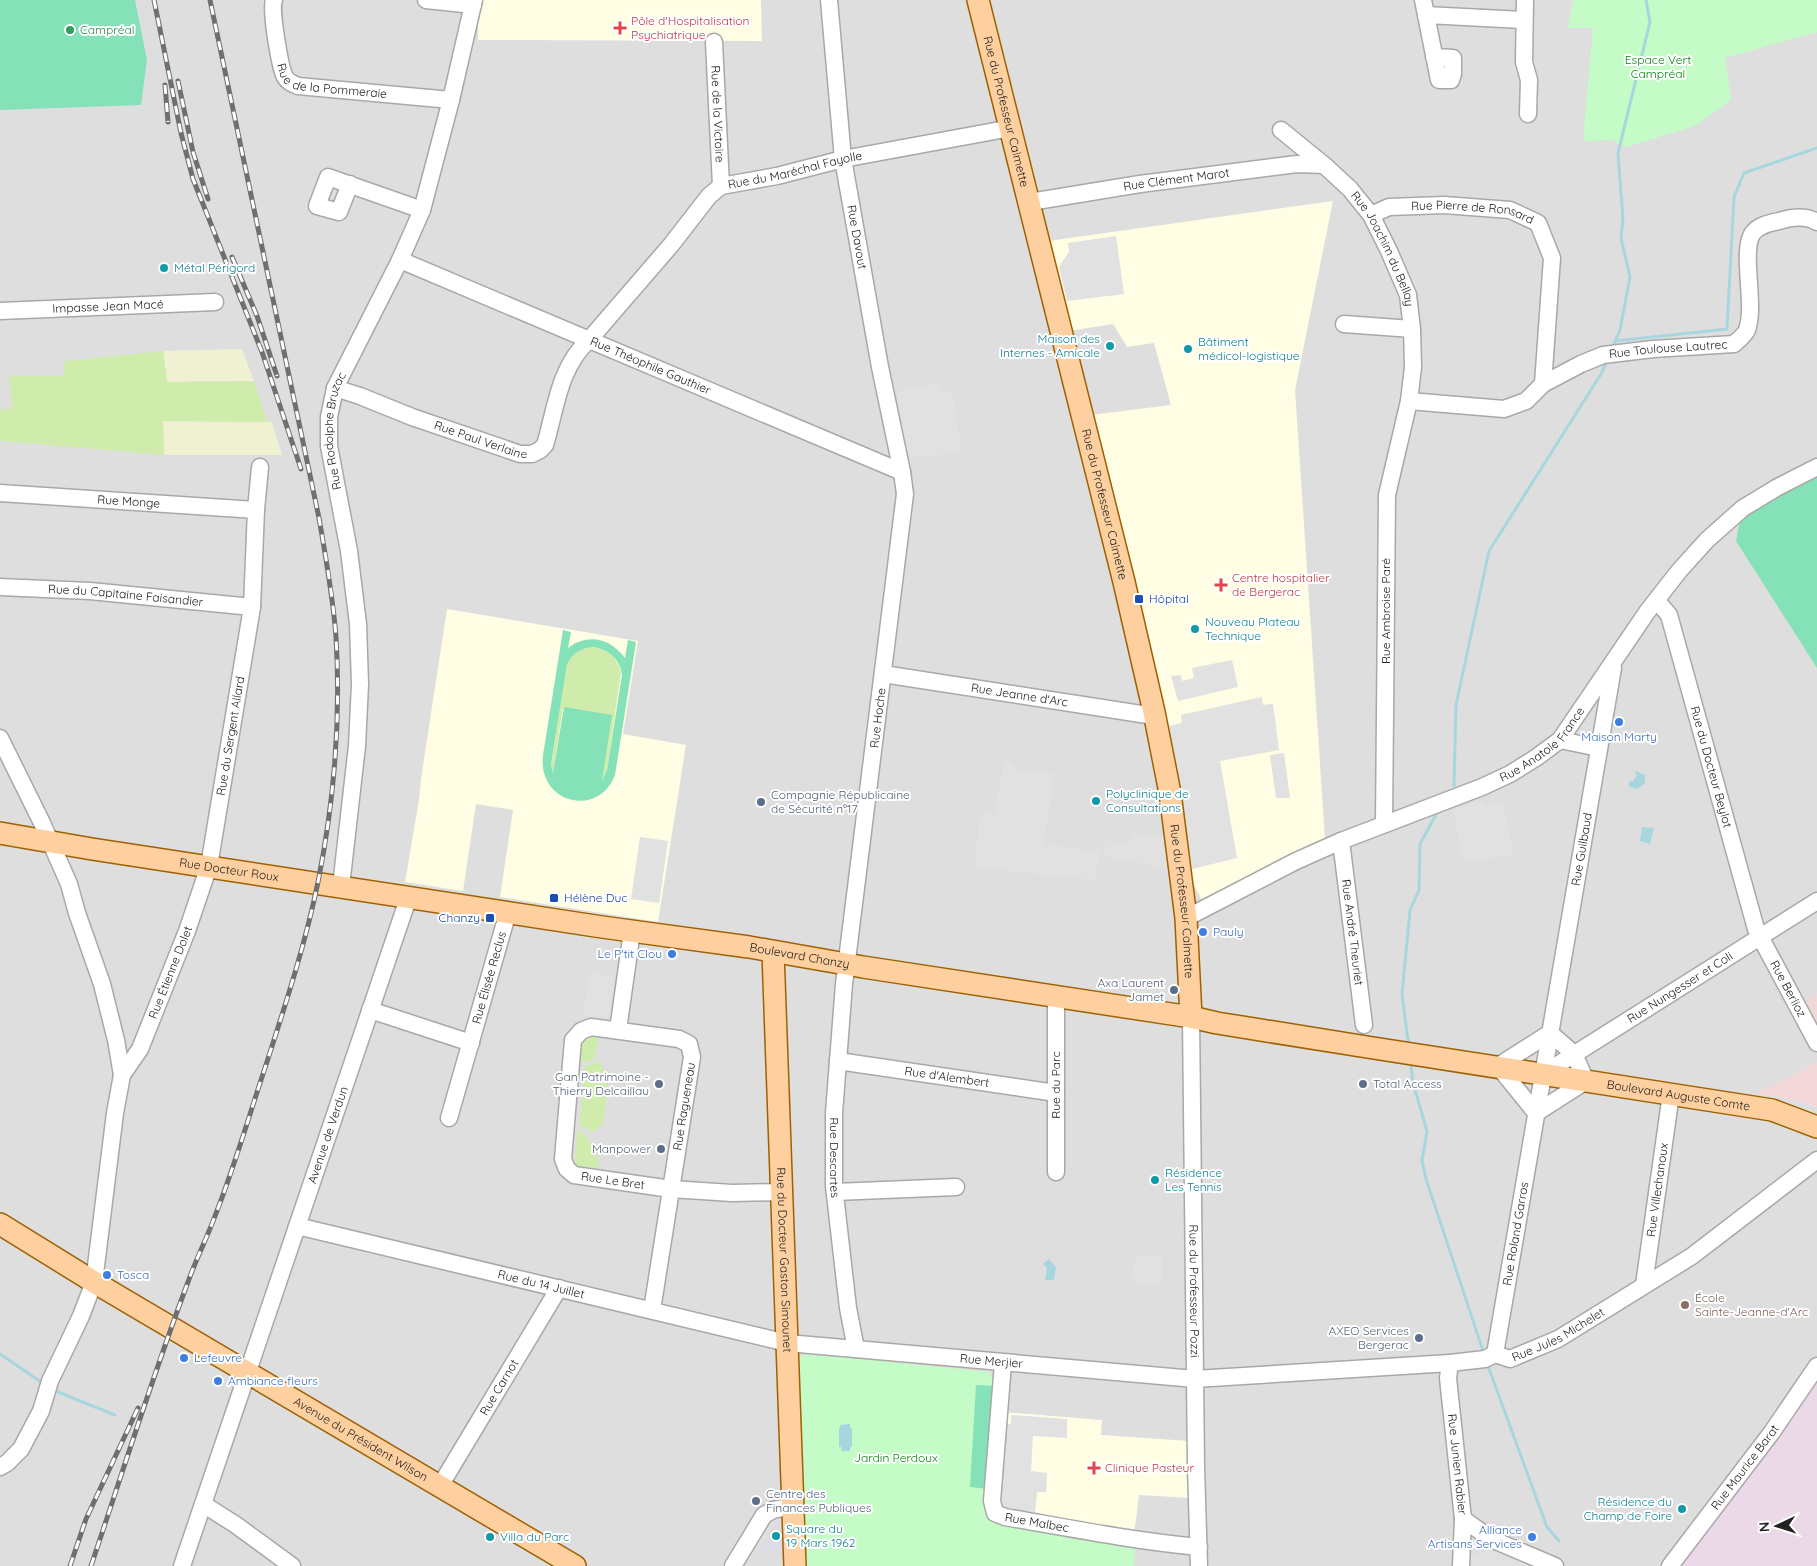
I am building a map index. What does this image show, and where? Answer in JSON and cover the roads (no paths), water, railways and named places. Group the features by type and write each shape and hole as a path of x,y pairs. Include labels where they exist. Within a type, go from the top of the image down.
{"main road":[{"name":"Rue du Professeur Calmette","path":"978,0 1124,582 1170,792 1186,918 1191,1017"},
{"name":"Rue Docteur Roux","path":"0,833 409,896"},
{"name":"Boulevard Chanzy","path":"409,896 748,947 1191,1017 1320,1040 1498,1066"},
{"name":"Rue du Docteur Gaston Simounet","path":"774,952 795,1566"},
{"name":"Boulevard Auguste Comte","path":"1498,1066 1772,1110"},
{"path":"1772,1110 1788,1108 1817,1116"},
{"path":"1772,1110 1817,1127"},
{"name":"Avenue du Président Wilson","path":"0,1224 94,1282 575,1566"}],"street":[{"name":"Rue de la Pommeraie","path":"274,0 272,4 273,20 281,61 285,77 291,83 298,86 451,100"},
{"path":"426,0 474,2"},
{"name":"Rue Davout","path":"829,0 843,159 880,367 902,472"},
{"path":"1524,0 1524,62 1529,80 1528,114"},
{"name":"Rue Rodolphe Bruzac","path":"342,886 357,746 360,684 358,624 352,569 329,446 329,417 335,388 400,260 422,210 474,2"},
{"path":"1434,57 1424,8 1524,20"},
{"name":"Rue de la Victoire","path":"714,42 721,186"},
{"name":"Rue du Maréchal Fayolle","path":"589,340 671,245 709,196 721,186 777,176 843,159 1011,128"},
{"name":"Rue Joachim du Bellay","path":"1281,130 1350,189 1371,216 1389,251 1408,295 1412,329 1413,367 1408,401"},
{"name":"Rue Clément Marot","path":"1030,202 1140,184 1287,166 1324,165"},
{"path":"350,184 422,210"},
{"name":"Rue Pierre de Ronsard","path":"1371,216 1389,207 1444,205 1510,210 1538,223 1552,258 1543,384"},
{"name":"Rue Toulouse Lautrec","path":"1543,384 1581,364 1610,354 1652,349 1734,344 1747,331 1750,316 1749,248 1752,233 1762,225 1788,218 1800,217 1817,222"},
{"name":"Rue Théophile Gauthier","path":"400,260 902,472"},
{"name":"Impasse Jean Macé","path":"0,311 215,302"},
{"path":"1344,324 1412,329"},
{"name":"Rue Paul Verlaine","path":"335,388 360,396 412,418 520,454 532,454 540,450 545,444 569,364 578,350 589,340"},
{"path":"1408,401 1504,409 1526,401 1543,384"},
{"name":"Rue Ambroise Paré","path":"1384,824 1387,495 1408,401"},
{"name":"Rue du Sergent Allard","path":"209,866 252,607 256,510 260,467"},
{"name":"Rue Anatole France","path":"1186,918 1296,861 1341,841 1482,787 1510,774 1537,757 1560,740 1614,664 1647,612 1679,571 1707,540 1743,508 1776,488 1817,467"},
{"name":"Rue Hoche","path":"847,964 905,494 902,472"},
{"name":"Rue Monge","path":"0,493 256,510"},
{"name":"Rue du Capitaine Faisandier","path":"0,587 90,591 252,607"},
{"name":"Rue du Docteur Beylot","path":"1657,601 1669,615 1759,936"},
{"name":"Rue Guilbaud","path":"1543,1074 1614,664"},
{"name":"Rue Jeanne d'Arc","path":"884,674 1154,716"},
{"path":"0,738 69,884 102,984 116,1040 122,1075 114,1113 94,1282 81,1316 50,1381 41,1411 21,1449 7,1463 0,1467"},
{"path":"1560,740 1599,748"},
{"name":"Rue André Theuriet","path":"1341,841 1364,1025"},
{"name":"Rue Étienne Dolet","path":"122,1075 140,1048 187,930 209,866"},
{"name":"Avenue de Verdun","path":"182,1566 409,896"},
{"name":"Rue Nungesser et Coli","path":"1543,1074 1817,901"},
{"name":"Rue Élisée Reclus","path":"449,1118 508,912"},
{"path":"618,1030 632,931"},
{"name":"Rue Berlioz","path":"1759,936 1817,1043"},
{"name":"Rue Descartes","path":"847,964 838,1061 833,1146 835,1192 848,1308 856,1350"},
{"name":"Rue du Parc","path":"1056,997 1056,1172"},
{"path":"370,1010 471,1043"},
{"name":"Rue du Professeur Pozzi","path":"1191,1017 1199,1566"},
{"name":"Rue Le Bret","path":"618,1030 591,1027 581,1031 573,1040 563,1159 566,1169 574,1175 671,1189 782,1192"},
{"name":"Rue Ragueneau","path":"618,1030 679,1039 689,1044 692,1057 652,1310"},
{"path":"1550,1033 1574,1054 1586,1081 1536,1113 1498,1066 1550,1033"},
{"name":"Rue d'Alembert","path":"838,1061 1056,1093"},
{"name":"Rue Roland Garros","path":"1495,1354 1543,1074"},
{"name":"Rue Villechanoux","path":"1644,1284 1671,1094"},
{"name":"Rue Jules Michelet","path":"1195,1379 1450,1363 1485,1359 1495,1354 1510,1359 1558,1339 1644,1284 1660,1277 1692,1256 1817,1160"},
{"path":"835,1192 956,1187"},
{"name":"Rue du 14 Juillet","path":"297,1226 787,1343"},
{"name":"Rue Carnot","path":"440,1486 559,1288"},
{"name":"Rue Merjier","path":"787,1343 1195,1379"},
{"name":"Rue Malbec","path":"1003,1363 992,1501 993,1509 1000,1515 1102,1534 1165,1544 1199,1547"},
{"name":"Rue Junien Rabier","path":"1450,1363 1448,1378 1463,1519 1462,1561"},
{"name":"Rue Maurice Barat","path":"1670,1566 1772,1432 1817,1366"},
{"path":"203,1504 236,1525 292,1566"},
{"path":"733,1566 764,1515 773,1510 792,1506"},
{"path":"1463,1519 1491,1539 1555,1566"},
{"path":"1462,1561 1476,1544 1491,1539"}],"water":[{"path":"1636,771 1645,775 1645,783 1637,789 1629,787 1629,781 1633,781 1637,775"},
{"path":"1642,827 1654,828 1650,844 1640,841"},
{"path":"1049,1259 1056,1267 1054,1280 1045,1280 1047,1268 1043,1264"},
{"path":"850,1424 850,1428 852,1428 852,1447 850,1447 850,1451 842,1451 841,1447 839,1447 840,1425"}],"waterway":[{"path":"1612,349 1620,330 1630,277 1621,238 1623,219 1618,153 1650,22 1646,0"},
{"path":"1615,341 1727,329 1734,197 1744,173 1817,148"},
{"path":"1454,786 1456,705 1489,551 1601,374 1608,359"},
{"path":"1408,1041 1402,994 1410,910 1419,890 1420,844 1438,811"},
{"path":"1411,1065 1413,1083 1427,1131 1422,1161 1426,1179 1483,1351"},
{"path":"0,1354 41,1382"},
{"path":"1488,1366 1547,1527 1559,1541"},
{"path":"58,1392 115,1415"}],"railway":[{"path":"154,0 181,133 193,179 262,352 301,469"},
{"path":"91,1566 175,1317 228,1180 294,977 307,930 324,852 335,760 338,699 336,637 327,563 210,0"},
{"path":"178,81 193,152 208,199"},
{"path":"165,85 168,122"},
{"path":"232,257 257,316 277,376"},
{"path":"70,1566 86,1519 138,1408"}],"place":[{"name":"Pôle d'Hospitalisation Psychiatrique","path":"620,28"},
{"name":"Campréal","path":"70,30"},
{"name":"Métal Périgord","path":"164,268"},
{"name":"Maison des Internes - Amicale","path":"1110,346"},
{"name":"Bâtiment médicol-logistique","path":"1188,349"},
{"name":"Centre hospitalier de Bergerac","path":"1221,585"},
{"name":"Hôpital","path":"1139,599"},
{"name":"Nouveau Plateau Technique","path":"1195,629"},
{"name":"Maison Marty","path":"1619,722"},
{"name":"Polyclinique de Consultations","path":"1096,801"},
{"name":"Compagnie Républicaine de Sécurité n°17","path":"761,802"},
{"name":"Hélène Duc","path":"554,898"},
{"name":"Chanzy","path":"490,918"},
{"name":"Pauly","path":"1203,932"},
{"name":"Le P'tit Clou","path":"672,954"},
{"name":"Axa Laurent Jamet","path":"1174,990"},
{"name":"Gan Patrimoine - Thierry Delcaillau","path":"659,1084"},
{"name":"Total Access","path":"1363,1084"},
{"name":"Manpower","path":"661,1149"},
{"name":"Résidence Les Tennis","path":"1155,1180"},
{"name":"Tosca","path":"107,1275"},
{"name":"École Sainte-Jeanne-d'Arc","path":"1685,1305"},
{"name":"AXEO Services Bergerac","path":"1419,1338"},
{"name":"Lefeuvre","path":"184,1358"},
{"name":"Ambiance fleurs","path":"218,1381"},
{"name":"Clinique Pasteur","path":"1094,1468"},
{"name":"Centre des Finances Publiques","path":"756,1501"},
{"name":"Résidence du Champ de Foire","path":"1682,1509"},
{"name":"Square du 19 Mars 1962","path":"776,1536"},
{"name":"Villa du Parc","path":"490,1537"},
{"name":"Alliance Artisans Services","path":"1532,1537"}],"park label":[{"name":"Espace Vert Campréal","path":"1658,67"},
{"name":"Jardin Perdoux","path":"896,1458"}]}
